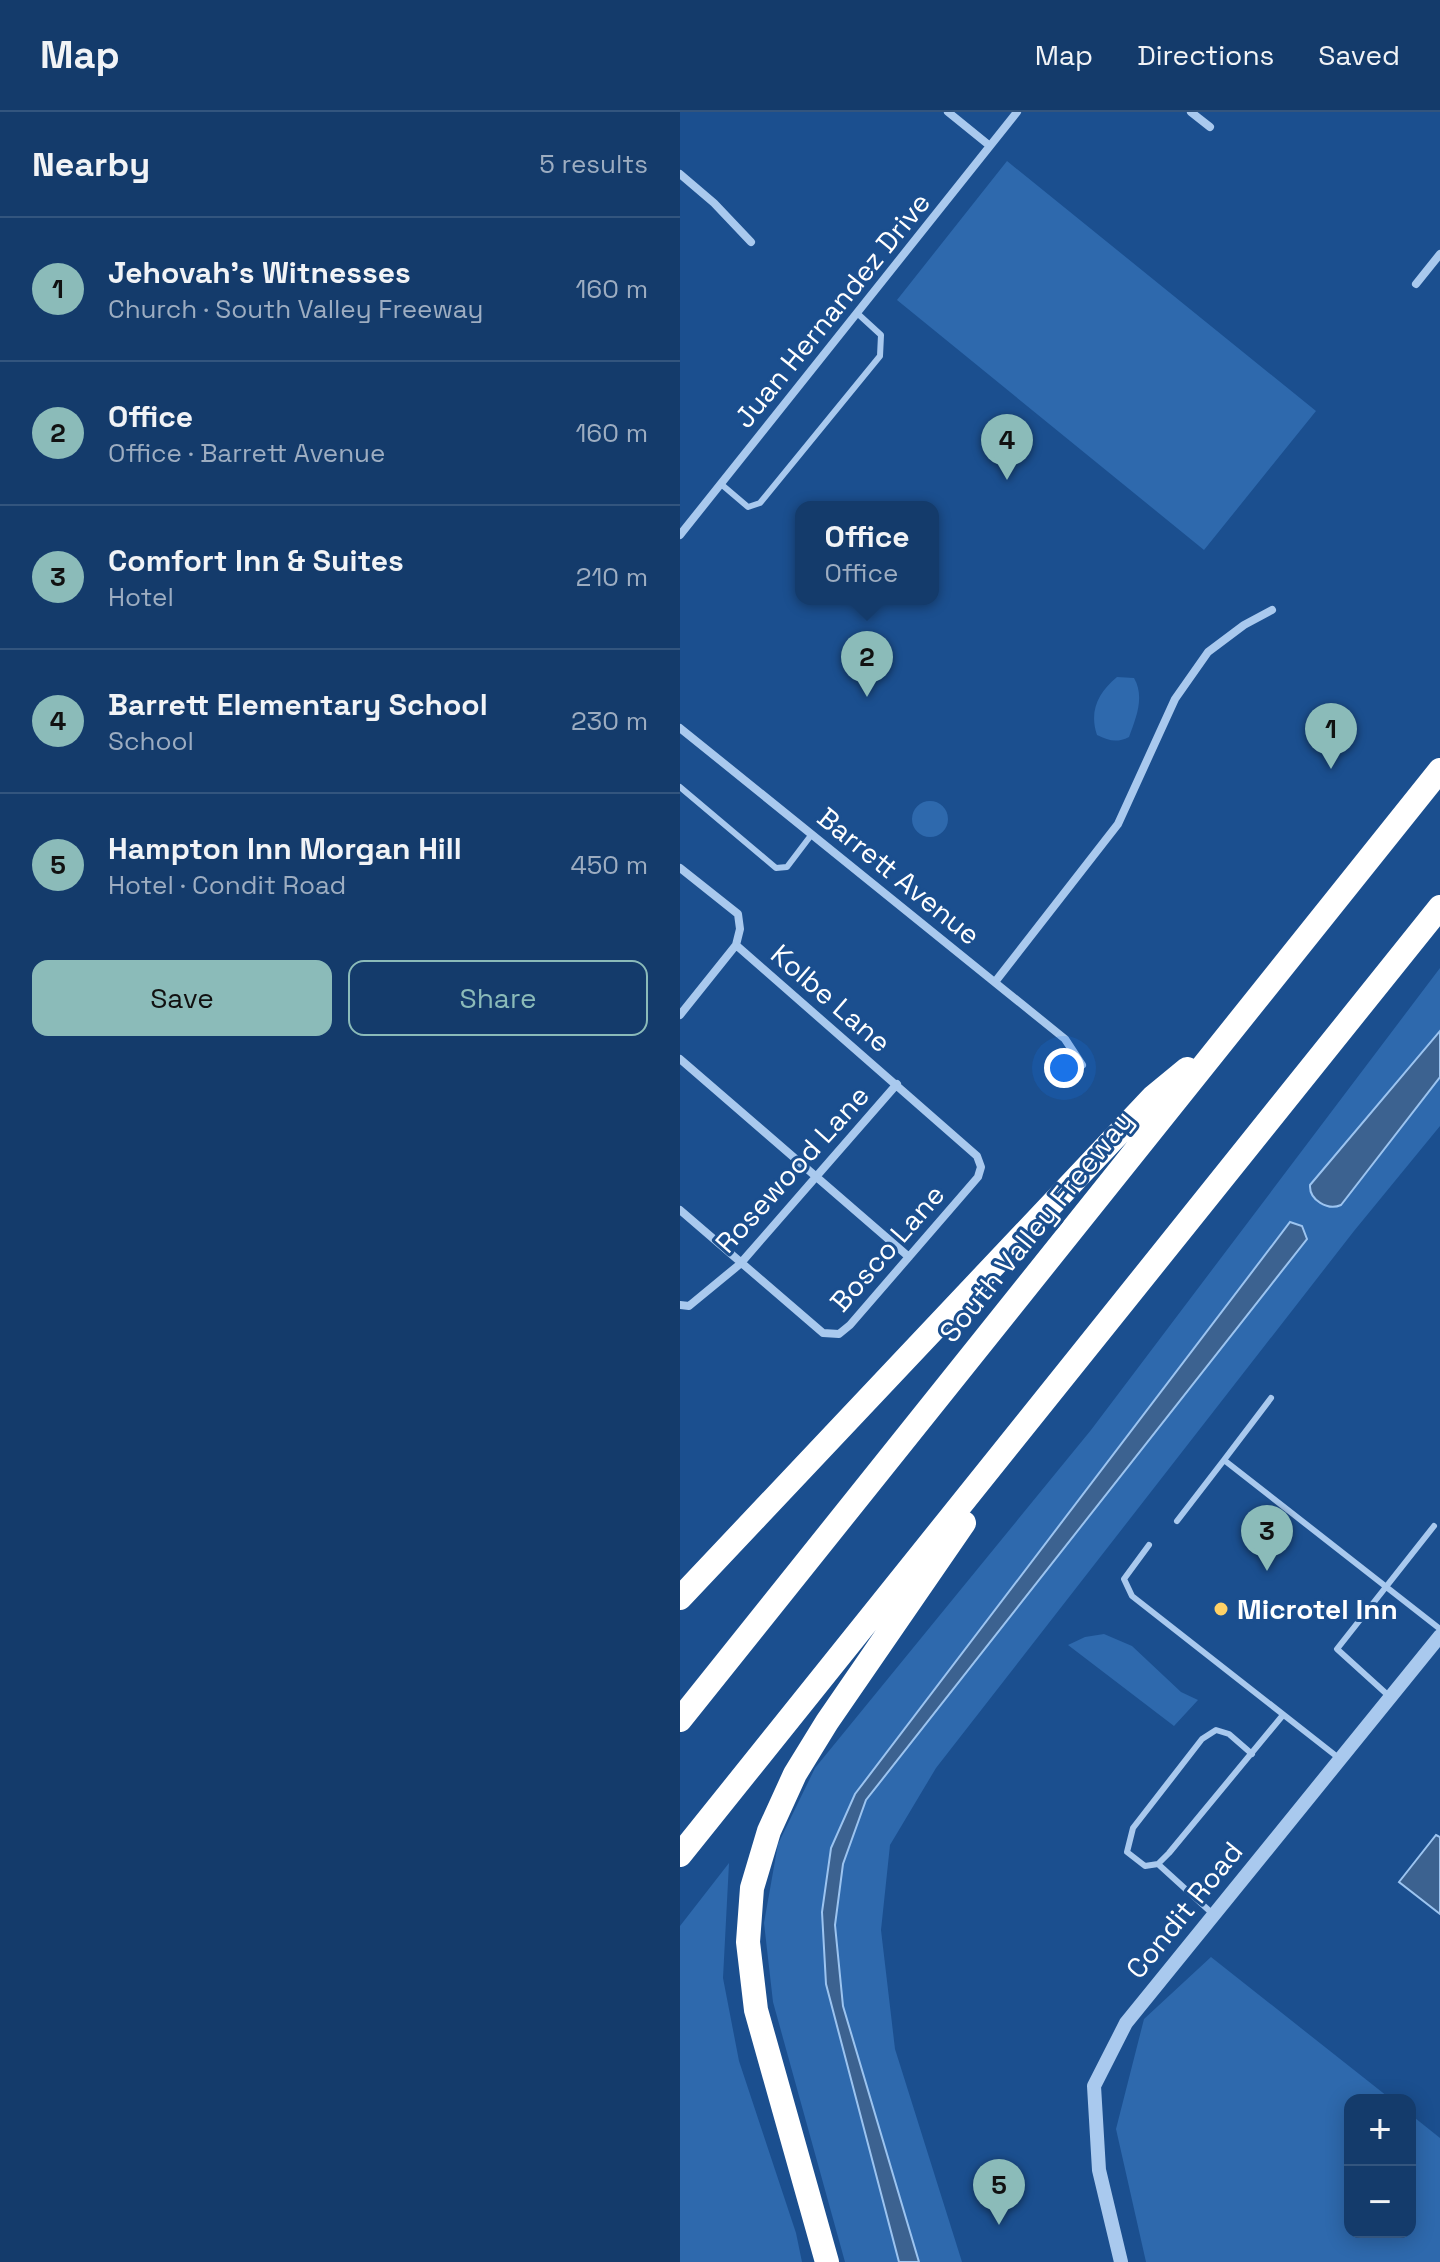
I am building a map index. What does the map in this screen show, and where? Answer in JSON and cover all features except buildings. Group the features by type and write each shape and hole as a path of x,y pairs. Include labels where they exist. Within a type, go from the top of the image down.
{"highway":[{"name":"South Valley Freeway","path":"680,1720 1440,770"},
{"path":"680,1855 1440,907"},
{"path":"680,1598 1153,1097 1226,1037"},
{"path":"827,2262 756,2010 749,1972 749,1914 760,1858 780,1803 810,1749 1079,1356"}],"street":[{"path":"948,112 990,146"},
{"name":"Juan Hernandez Drive","path":"680,535 1017,112"},
{"path":"1191,112 1210,127"},
{"path":"680,174 714,203 751,242"},
{"path":"1416,284 1440,254"},
{"path":"995,982 1118,824 1175,699 1208,652 1244,625 1272,610"},
{"name":"Barrett Avenue","path":"681,730 1065,1039 1082,1065"},
{"path":"680,868 738,914 740,929 736,945 680,1015"},
{"name":"Kolbe Lane","path":"736,945 977,1156 981,1167"},
{"path":"680,1059 909,1257"},
{"name":"Rosewood Lane","path":"680,1305 689,1306 740,1264 897,1084"},
{"name":"Bosco Lane","path":"740,1264 823,1333 839,1334 978,1177 981,1167"},
{"path":"680,1210 740,1264"},
{"name":"Condit Road","path":"1121,2262 1099,2170 1094,2086 1126,2023 1440,1636"}],"lane":[{"path":"721,484 748,507 760,503 880,356 881,335 857,313"},
{"path":"680,787 776,868 787,867 812,834"},
{"path":"1177,1521 1271,1398"},
{"path":"1224,1460 1440,1629"},
{"path":"1390,1698 1337,1649 1434,1526"},
{"path":"1149,1545 1124,1579 1132,1596 1340,1759"},
{"path":"1252,1754 1229,1734 1216,1730 1202,1739 1133,1828 1127,1852 1145,1866 1158,1864 1252,1754 1283,1715"},
{"path":"1158,1864 1214,1915"}],"shaded area":[{"path":"1007,161 1316,411 1204,550 897,300"},
{"path":"1117,677 1134,678 1139,693 1137,715 1129,737 1105,739 1097,735 1095,710 1100,696"},
{"path":"930,801 943,806 948,819 943,832 930,837 917,832 912,819 917,806"},
{"path":"1440,968 1440,1126 1354,1231 936,1768 890,1845 881,1930 895,2049 962,2262 845,2262 773,2002 764,1923 778,1844 815,1768 1091,1430"},
{"path":"1440,1031 1440,1077 1341,1205 1331,1207 1320,1203 1310,1185"},
{"path":"1290,1222 1302,1226 1307,1239 866,1800 843,1864 835,1925 843,2006 919,2262 899,2262 826,1984 822,1912 831,1848 855,1794"},
{"path":"1104,1634 1132,1646 1181,1692 1198,1700 1174,1726 1068,1645 1085,1637"},
{"path":"1436,1835 1440,1837 1440,1914 1399,1882"},
{"path":"729,1863 723,1978 739,2061 796,2233 802,2262 680,2262 680,1926"},
{"path":"1211,1957 1384,2094 1344,2094 1344,2238 1416,2238 1416,2119 1440,2138 1440,2262 1146,2262 1116,2129 1144,2019"}],"place":[{"name":"Barrett Elementary School","path":"1007,480"},
{"name":"Office","path":"867,697"},
{"name":"Jehovah's Witnesses","path":"1331,769"},
{"name":"Comfort Inn & Suites","path":"1267,1571"},
{"name":"Microtel Inn","path":"1221,1609"},
{"name":"Hampton Inn Morgan Hill","path":"999,2225"}]}
